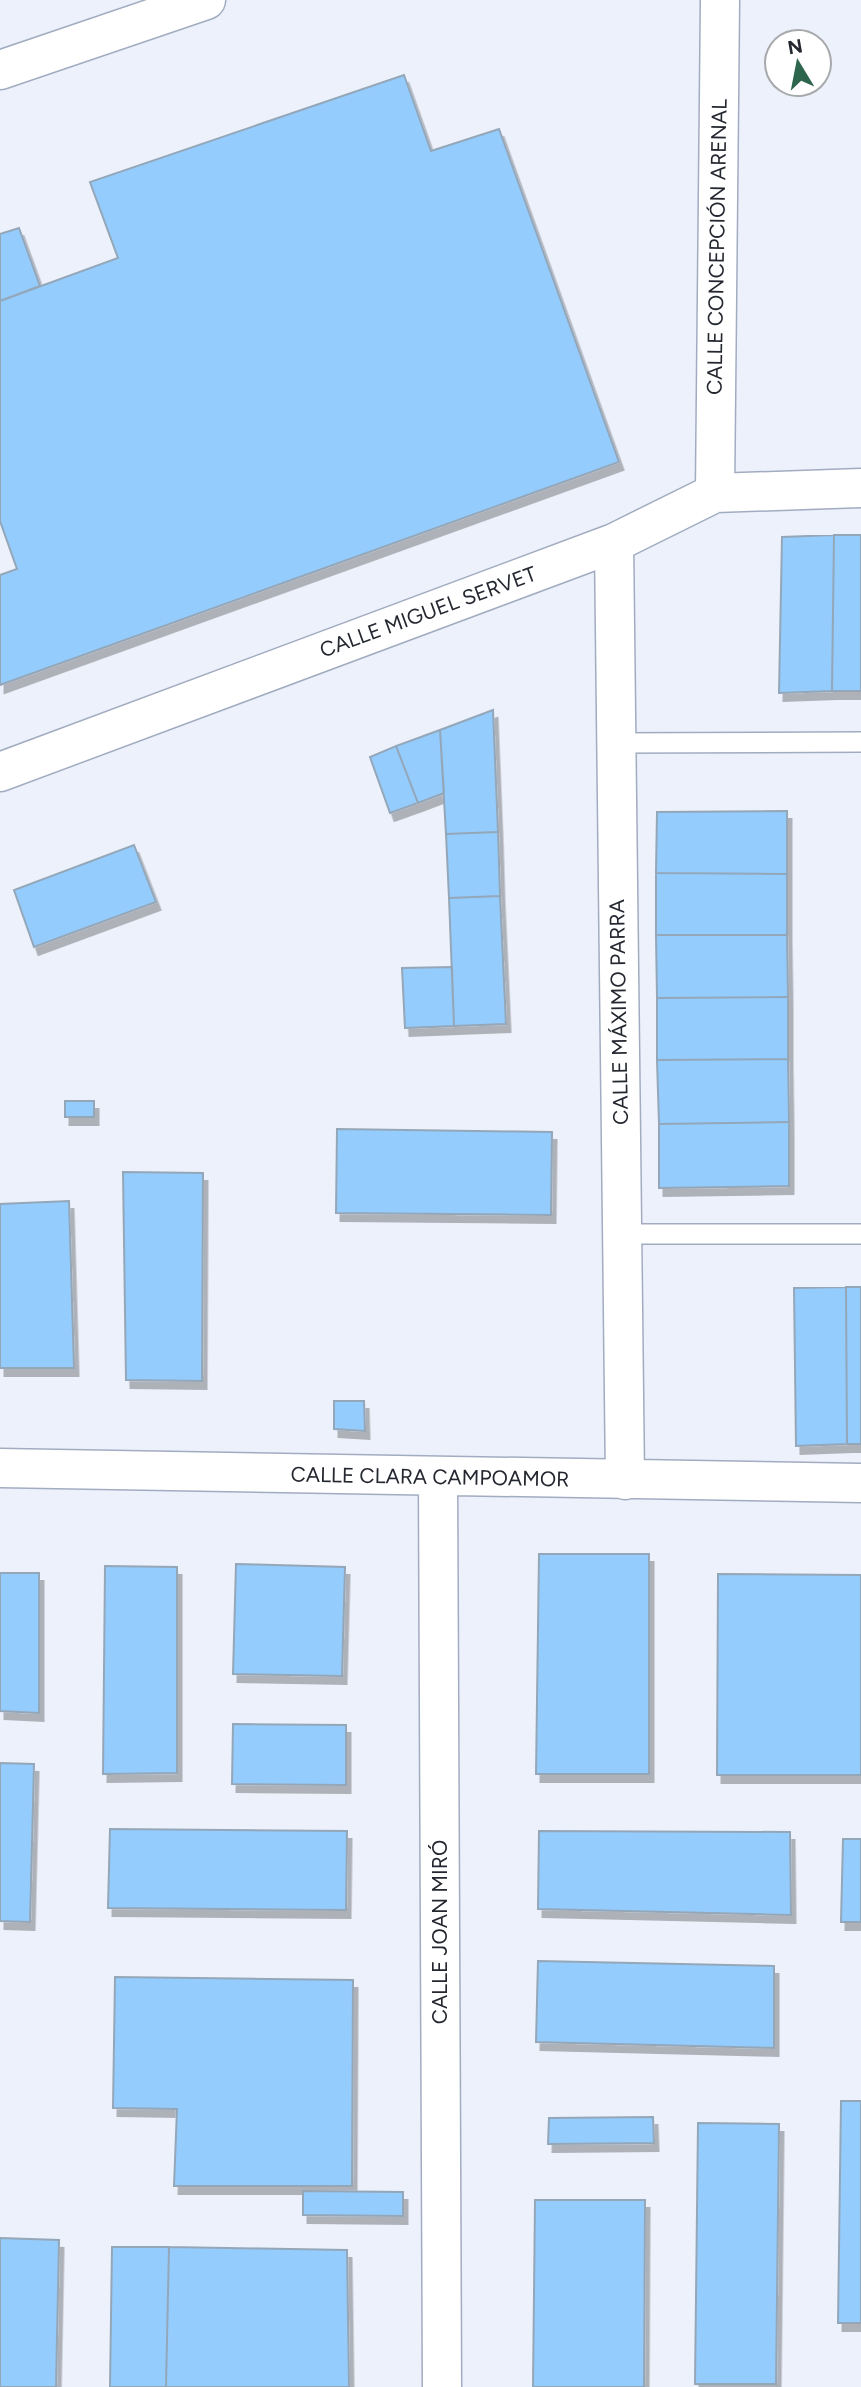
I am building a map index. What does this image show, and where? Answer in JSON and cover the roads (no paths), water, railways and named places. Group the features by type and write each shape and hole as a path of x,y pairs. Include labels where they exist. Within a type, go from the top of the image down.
{"street":[{"path":"0,70 206,0"},
{"name":"CALLE CONCEPCIÓN ARENAL","path":"715,493 720,0"},
{"name":"CALLE MIGUEL SERVET","path":"0,772 614,543 715,493 861,488"},
{"name":"CALLE MÁXIMO PARRA","path":"614,543 625,1480"},
{"name":"CALLE CLARA CAMPOAMOR","path":"0,1468 861,1483"},
{"name":"CALLE JOAN MIRÓ","path":"438,1477 442,2387"}],"lane":[{"path":"616,743 861,742"},
{"path":"622,1234 861,1234"}]}
